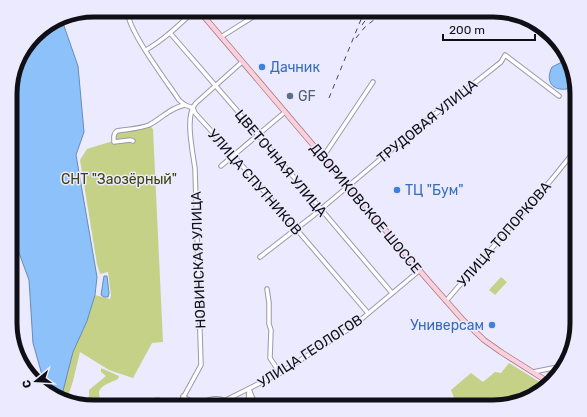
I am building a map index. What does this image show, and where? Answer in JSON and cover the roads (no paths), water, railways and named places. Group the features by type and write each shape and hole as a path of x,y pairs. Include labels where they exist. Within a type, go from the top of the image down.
{"main road":[{"name":"ДВОРИКОВСКОЕ ШОССЕ","path":"204,17 463,320 484,340 546,380"}],"street":[{"path":"128,17 146,50 179,100 185,105 193,108 196,103 242,62"},
{"path":"146,50 170,33 188,17"},
{"path":"221,38 253,17"},
{"name":"ЦВЕТОЧНАЯ УЛИЦА","path":"170,33 216,85 320,210 392,293"},
{"name":"ТРУДОВАЯ УЛИЦА","path":"260,257 320,210 416,129 501,62 505,55 559,96"},
{"path":"323,157 373,82"},
{"path":"133,141 114,142 115,133 117,131 149,125 179,106 185,105"},
{"name":"УЛИЦА СПУТНИКОВ","path":"193,108 195,113 234,156 368,313"},
{"name":"НОВИНСКАЯ УЛИЦА","path":"181,400 196,377 201,365 195,169 190,122 193,108"},
{"path":"221,166 259,136 285,112"},
{"name":"УЛИЦА ТОПОРКОВА","path":"446,301 570,157"},
{"name":"УЛИЦА ГЕОЛОГОВ","path":"227,400 280,373 352,327 420,270"},
{"path":"267,289 269,324 271,330 270,358 280,373"},
{"path":"533,372 556,367"},
{"path":"248,400 249,389"},
{"path":"249,389 253,400"},
{"path":"183,396 189,400"},
{"path":"210,400 218,398 223,400"}],"water":[{"path":"64,23 78,66 84,132 76,155 97,277 95,295 87,321 73,352 62,393 44,382 33,343 29,280 17,247 18,84 23,64 27,55 36,43 55,27"},
{"path":"562,62 564,65 569,79 570,85 567,89 557,88 551,84 549,77 552,67"},
{"path":"104,276 107,276 108,297 101,295"}],"railway":[{"path":"329,98 362,17"},
{"path":"362,25 368,17"},
{"path":"356,38 365,27 378,17"}],"place":[{"name":"Дачник","path":"262,67"},
{"name":"GF","path":"290,96"},
{"name":"ТЦ \"Бум\"","path":"397,190"},
{"name":"Универсам","path":"492,325"}],"park label":[{"name":"СНТ \"Заозёрный\"","path":"119,179"}]}
